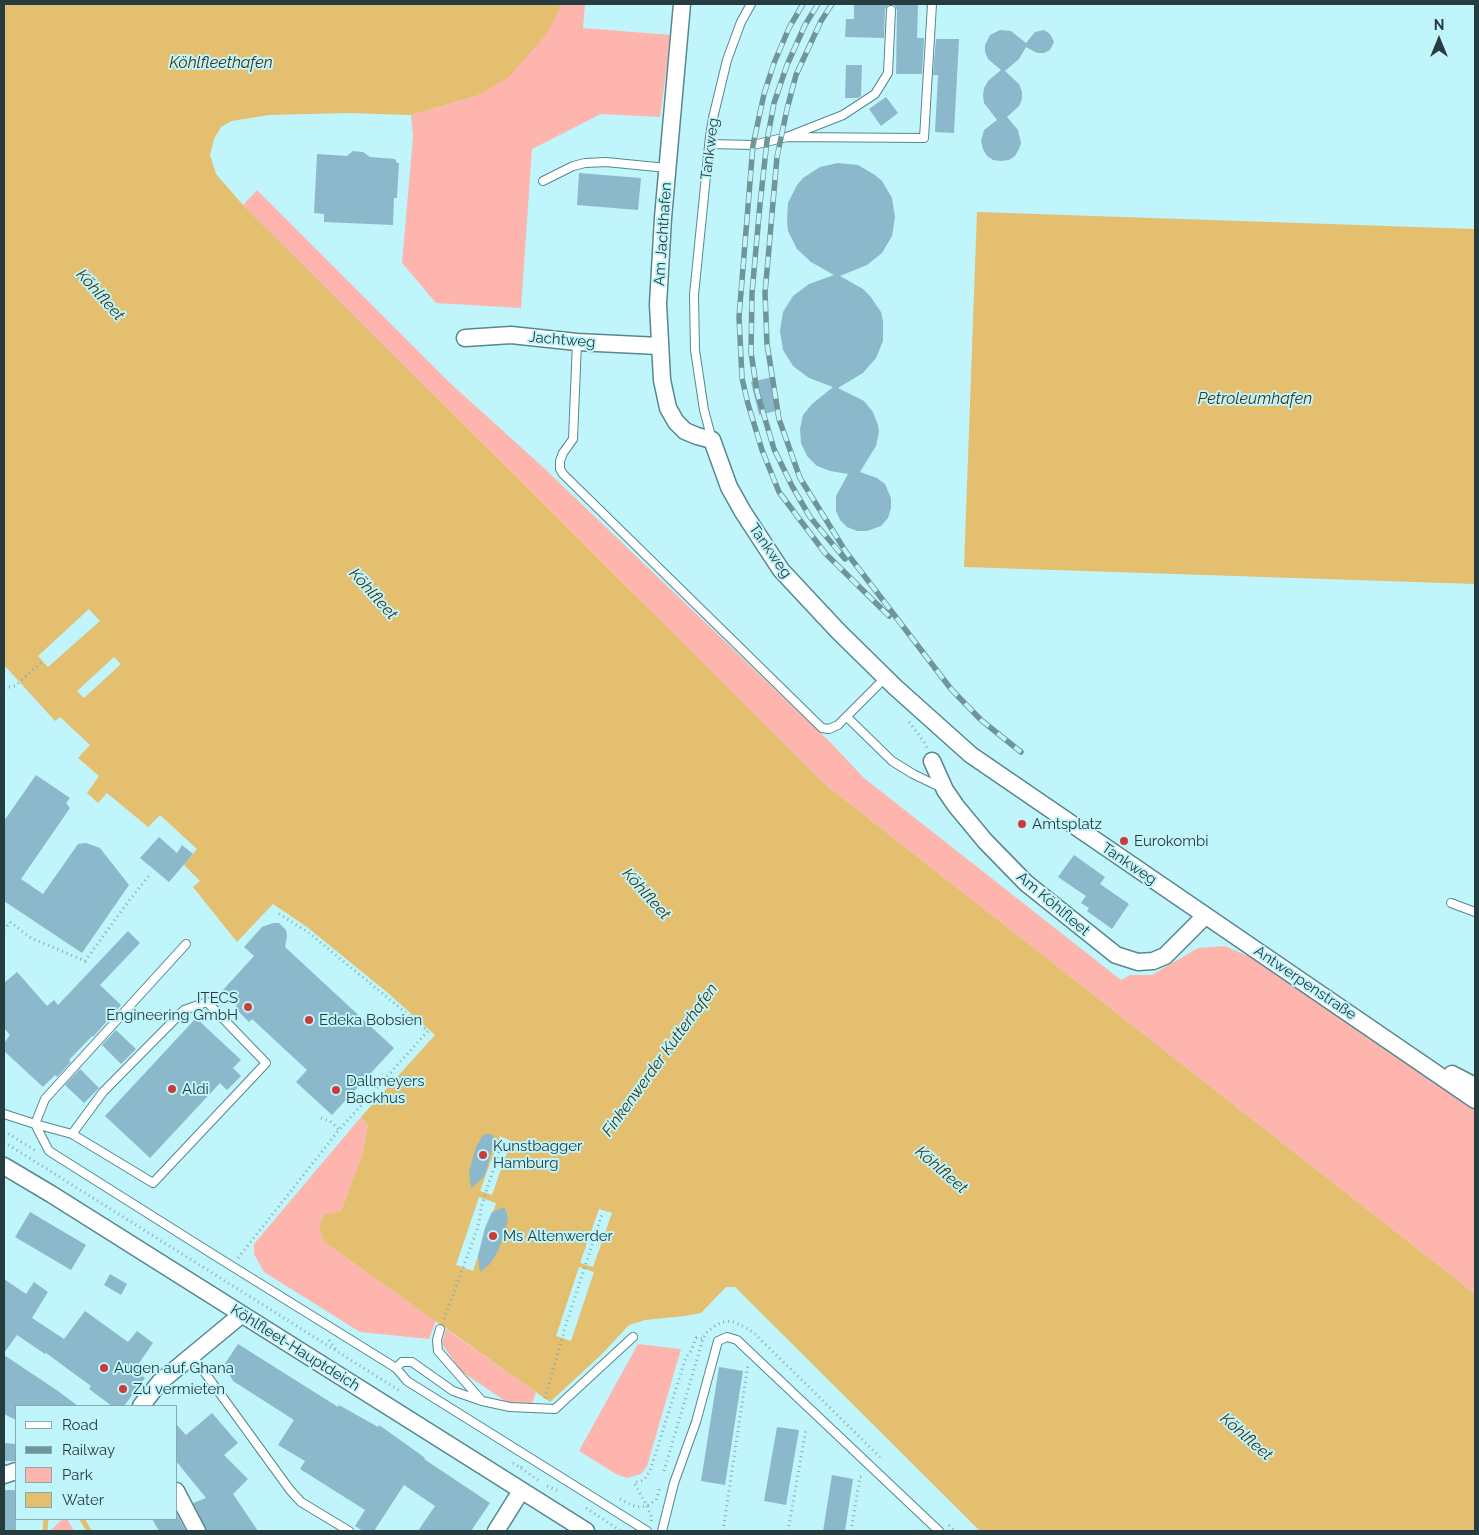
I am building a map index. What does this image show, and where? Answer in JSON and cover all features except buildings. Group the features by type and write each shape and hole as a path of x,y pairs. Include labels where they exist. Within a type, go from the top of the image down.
{"street":[{"name":"Am Jachthafen","path":"682,4 667,168 658,304 659,346 662,380 668,408 676,422 685,431 712,440"},
{"name":"Jachtweg","path":"465,338 511,335 577,342 659,346"},
{"name":"Tankweg","path":"712,440 729,487 781,570 885,678 971,755 1205,916"},
{"name":"Am Köhlfleet","path":"932,761 945,790 972,826 1026,883 1107,950 1138,962 1153,961 1165,956 1205,916"},
{"name":"Antwerpenstraße","path":"1205,916 1475,1100"},
{"name":"Antwerpenstraße","path":"1405,1051 1475,1086"},
{"name":"Köhlfleet-Hauptdeich","path":"4,1166 586,1531"},
{"path":"142,1405 160,1382 242,1314"},
{"path":"496,1531 521,1491"},
{"path":"178,1495 197,1531"}],"lane":[{"name":"Tankweg","path":"712,440 704,410 695,350 694,295 709,144 720,87 727,60 741,22 751,4"},
{"path":"787,137 924,138 932,4"},
{"path":"709,144 753,145 787,137 843,115 875,94 888,73 891,10"},
{"path":"543,181 573,166 585,163 606,162 667,168"},
{"path":"577,342 574,439 563,453 560,461 562,474 822,728 829,729 838,725 885,678"},
{"path":"847,717 892,762 945,790"},
{"path":"1451,903 1475,912"},
{"path":"186,944 44,1099 35,1124 49,1151 396,1368 406,1381 647,1531"},
{"path":"4,1114 72,1134 153,1183 266,1063 207,1002 184,1010 103,1092 72,1134"},
{"path":"440,1329 437,1340 438,1351 482,1401"},
{"path":"396,1368 402,1362 412,1362 453,1391 482,1401 510,1407 555,1409 633,1337"},
{"path":"662,1531 674,1483 696,1422 718,1341 727,1337 737,1340 939,1531"},
{"path":"192,1356 290,1490 301,1502 349,1531"}],"path":[{"path":"4,688 14,686 43,662"},
{"path":"4,930 10,922 31,938 85,961 151,873"},
{"path":"231,1266 340,1130 428,1032 309,933 278,913"},
{"path":"321,1118 330,1121 340,1130"},
{"path":"4,1142 405,1394"},
{"path":"440,1329 478,1228 486,1189 502,1143"},
{"path":"543,1408 565,1328 602,1214"},
{"path":"664,1473 706,1333 716,1324 731,1321 741,1324 754,1333 886,1463"},
{"path":"647,1531 652,1518 634,1483 644,1480 650,1471 686,1357 691,1351 696,1338 703,1340"},
{"path":"336,1343 328,1340 339,1354"},
{"path":"723,1531 750,1353"},
{"path":"336,1358 339,1354"},
{"path":"788,1531 806,1429"},
{"path":"521,1468 528,1457"},
{"path":"507,1459 535,1478"},
{"path":"851,1531 860,1477 874,1470"},
{"path":"612,1494 636,1507 647,1506 656,1500 661,1482"},
{"path":"544,1484 561,1492"},
{"path":"584,1507 621,1531"},
{"path":"948,1524 955,1531"}],"green space":[{"path":"560,4 585,4 583,28 671,35 660,117 601,114 532,149 521,308 436,303 402,263 413,136 411,115 476,96 559,10"},
{"path":"257,190 450,383 544,468 831,743 864,778 1121,980 1130,975 1152,975 1198,948 1225,946 1264,963 1475,1109 1475,1294 827,786 243,205"},
{"path":"361,1117 368,1125 362,1156 341,1211 319,1227 324,1242 436,1321 429,1339 360,1332 264,1272 254,1254 254,1244"},
{"path":"446,1329 536,1392 532,1404 508,1403 461,1371 442,1344"},
{"path":"638,1344 681,1349 647,1466 641,1474 627,1478 616,1474 579,1451"},
{"path":"62,1520 68,1520 74,1531 51,1531"}],"water":[{"path":"4,4 560,4 559,10 547,33 509,77 476,96 411,115 347,113 269,115 232,121 221,127 214,139 210,155 216,174 243,205 827,786 1475,1294 1475,1531 980,1531 735,1287 726,1287 701,1313 645,1320 629,1325 602,1354 550,1402 324,1242 319,1227 324,1215 341,1211 362,1156 368,1125 361,1117 435,1035 388,993 307,927 273,904 237,942 193,887 200,881 184,865 197,849 160,815 148,827 107,793 98,803 87,793 99,776 78,758 90,745 60,717 55,721 4,665"},
{"name":"Petroleumhafen","path":"977,212 1475,229 1475,584 964,567"}],"pier":[{"path":"89,609 100,621 48,667 38,656"},
{"path":"114,657 121,664 84,698 77,691"},
{"path":"500,1136 511,1141 492,1195 480,1191"},
{"path":"479,1197 496,1203 473,1271 456,1265"},
{"path":"599,1209 612,1213 593,1267 580,1263"},
{"path":"579,1267 594,1272 571,1341 556,1336"}],"waterway":[{"path":"45,1531 46,1520"},
{"path":"83,1520 89,1531"}],"railway":[{"path":"803,4 789,28 774,63 764,94 753,145 739,317 742,378 762,450 779,492 825,553 889,616"},
{"path":"818,4 805,25 787,65 774,103 767,141 760,204 752,293 751,352 757,392 774,449 810,517 845,559"},
{"path":"832,4 821,21 796,75 777,157 765,293 767,344 779,419 800,478 846,552 951,689 981,720 1021,752"}],"place":[{"name":"Amtsplatz","path":"1022,824"},
{"name":"Eurokombi","path":"1124,841"},
{"name":"ITECS Engineering GmbH","path":"248,1007"},
{"name":"Edeka Bobsien","path":"309,1020"},
{"name":"Aldi","path":"172,1089"},
{"name":"Dallmeyers Backhus","path":"336,1090"},
{"name":"Kunstbagger Hamburg","path":"483,1155"},
{"name":"Ms Altenwerder","path":"493,1236"},
{"name":"Augen auf Ghana","path":"104,1368"},
{"name":"Zu vermieten","path":"123,1389"}],"water label":[{"name":"Köhlfleethafen","path":"221,63"},
{"name":"Köhlfleet","path":"100,295"},
{"name":"Köhlfleet","path":"373,594"},
{"name":"Köhlfleet","path":"646,894"},
{"name":"Finkenwerder Kutterhafen","path":"660,1060"},
{"name":"Köhlfleet","path":"941,1170"},
{"name":"Köhlfleet","path":"1246,1437"}]}
